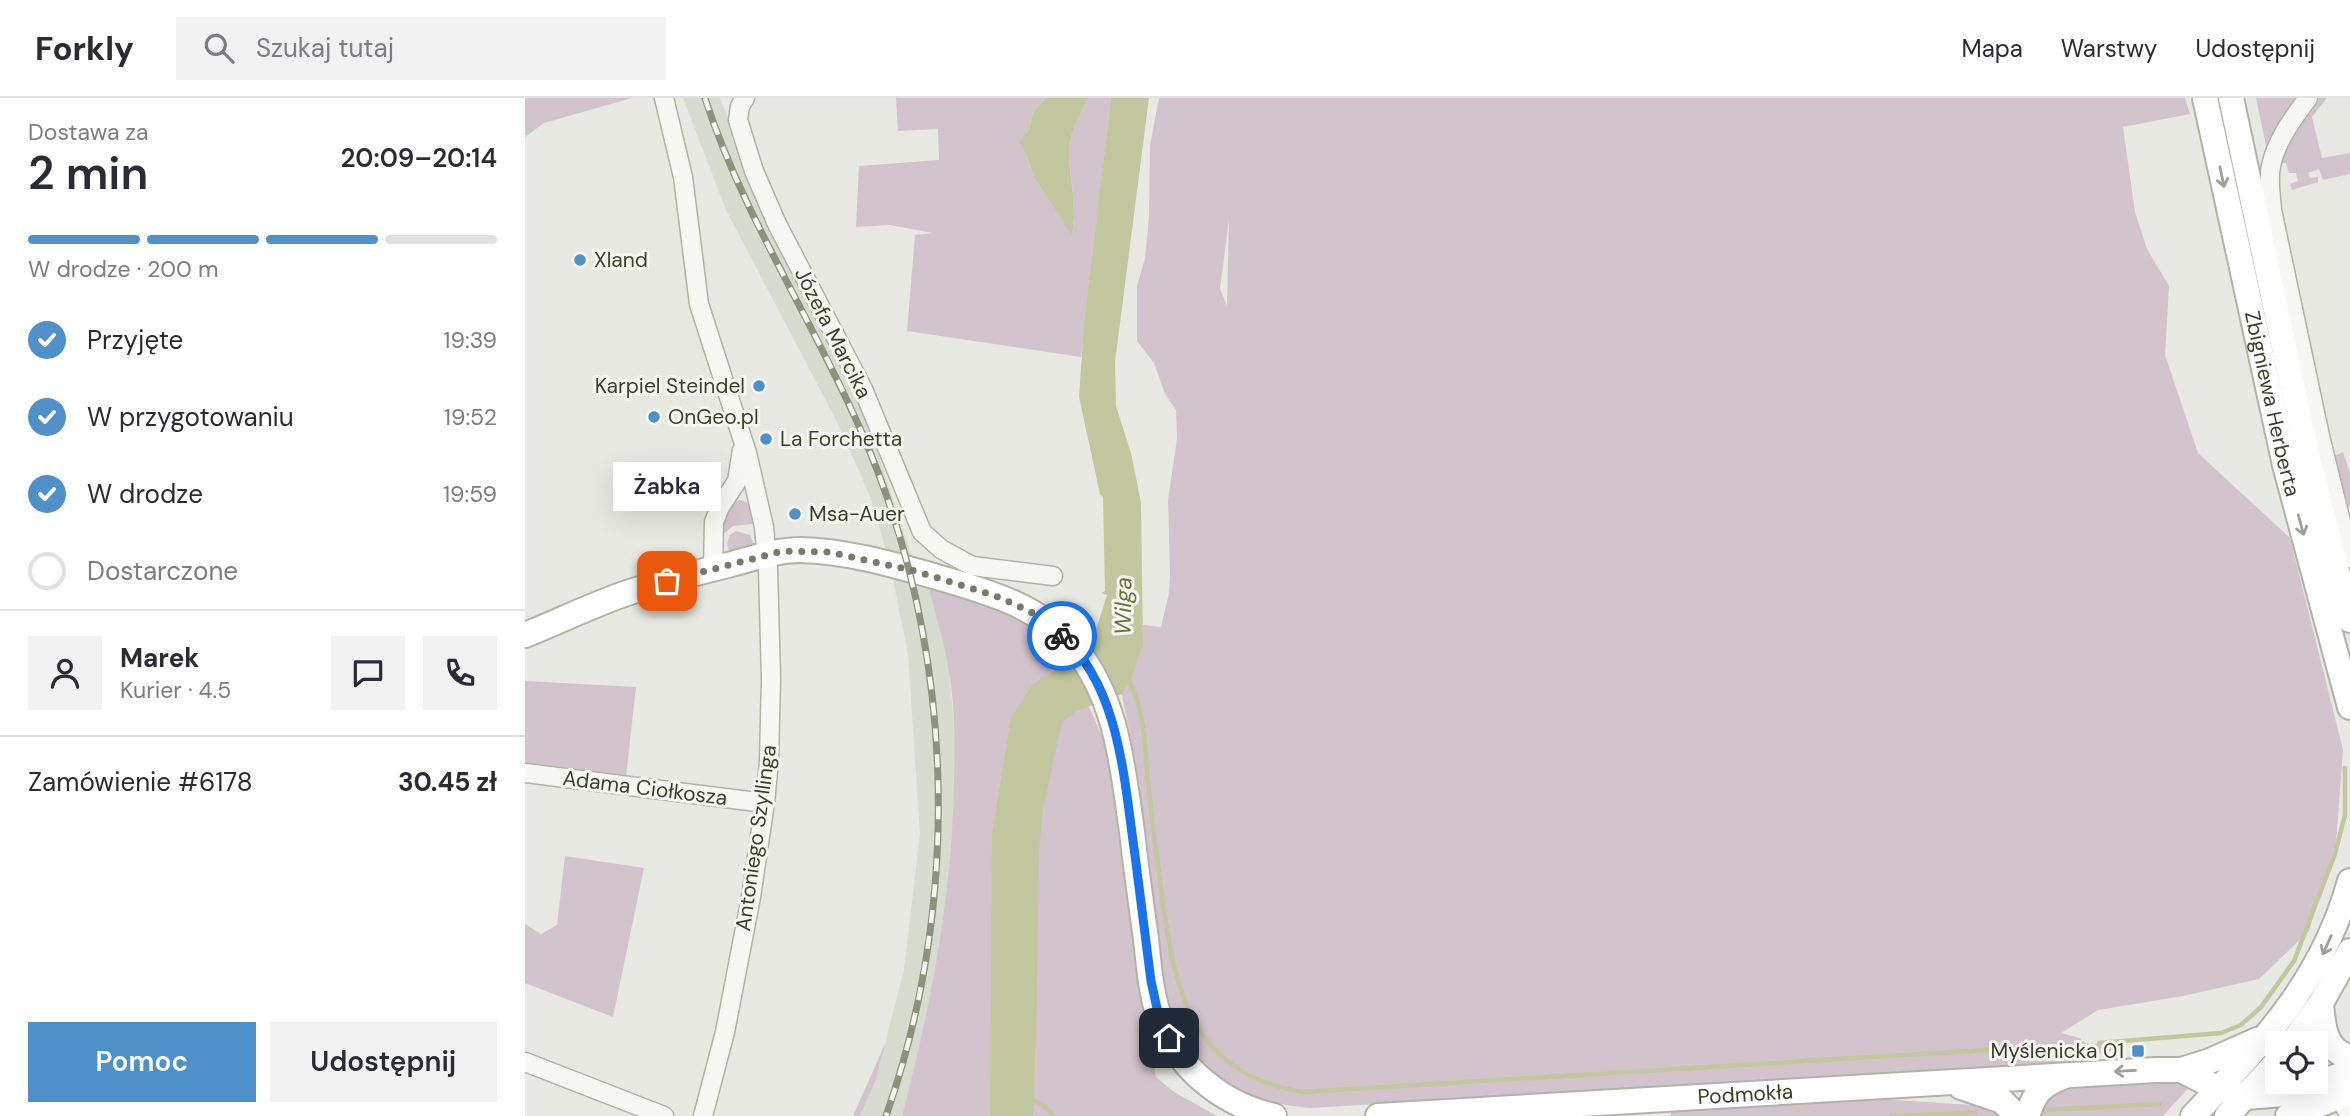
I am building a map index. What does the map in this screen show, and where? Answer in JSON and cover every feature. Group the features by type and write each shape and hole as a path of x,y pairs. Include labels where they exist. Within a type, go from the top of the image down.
{"street":[{"path":"664,98 683,177 699,304 741,436 764,527 766,555"},
{"name":"Józefa Marcika","path":"745,98 740,106 738,120 754,171 777,224 863,389 918,525 934,544 969,576"},
{"name":"Zbigniewa Herberta","path":"2204,98 2277,432 2350,707"},
{"name":"Zbigniewa Herberta","path":"2231,98 2307,456 2350,620"},
{"path":"2308,98 2279,143 2269,180 2272,210 2344,513 2350,558"},
{"path":"713,569 714,522 720,507 737,481 741,436"},
{"path":"731,493 741,492 758,500"},
{"path":"525,635 628,593 766,555 797,550 845,554 969,576 1053,576"},
{"name":"Antoniego Szyllinga","path":"703,1116 725,1032 751,897 765,803 771,678 766,555"},
{"path":"969,576 1031,612 1073,645 1091,671 1109,715 1123,768 1151,981 1162,1025 1180,1055 1200,1079 1237,1103 1255,1112 1274,1116"},
{"name":"Adama Ciołkosza","path":"525,772 765,803"},
{"path":"2270,1031 2320,961 2340,914 2350,881"},
{"path":"2301,1031 2321,1003 2350,951"},
{"path":"2321,1003 2326,1038 2338,1051 2350,1057"},
{"path":"2181,1070 2210,1061 2265,1036"},
{"path":"2193,1116 2265,1037"},
{"path":"525,1062 664,1116"},
{"name":"Podmokła","path":"1378,1116 2069,1074 2181,1070 2219,1089 2246,1097"},
{"path":"2246,1097 2284,1094 2350,1072"},
{"path":"2027,1116 2034,1095 2048,1082 2069,1074"},
{"path":"2227,1116 2265,1076"},
{"name":"Podmokła","path":"1944,1082 1991,1095 2002,1101 2017,1116"},
{"path":"2288,1116 2346,1102"}],"shaded area":[{"path":"525,98 632,98 544,123 525,137"},
{"path":"683,98 720,98 731,126 732,138 745,167 857,390 912,557 887,554 871,499 859,471 835,418 726,210"},
{"path":"896,98 1045,98 1033,113 1029,130 1020,142 1035,179 1072,234 1074,202 1069,160 1071,137 1089,98 1111,98 1081,357 907,331 915,235 933,233 890,225 856,227 859,166 939,160 938,129 898,131"},
{"path":"1159,98 2185,98 2190,114 2123,127 2135,212 2147,249 2169,286 2165,355 2198,453 2290,538 2343,750 2336,842 2309,931 2259,979 2183,996 2098,1010 2061,1033 2080,1038 2083,1044 2114,1043 2114,1050 2068,1063 1310,1108 1257,1097 1225,1082 1198,1059 1187,1044 1171,1008 1156,924 1138,781 1122,694 1138,661 1143,625 1161,627 1169,593 1168,500 1177,439 1176,410 1165,394 1154,363 1137,341 1137,286 1145,258 1149,217 1150,145","holes":["1229,219 1227,306 1220,289"]},
{"path":"2256,98 2302,98 2267,150"},
{"path":"2319,98 2327,98 2312,117 2322,158 2350,153 2350,174 2323,180 2319,169 2308,173 2310,178 2318,177 2318,182 2292,190 2290,184 2298,181 2296,173 2289,173 2286,163 2279,163 2288,139"},
{"path":"2343,452 2350,473 2350,506 2346,507 2335,456"},
{"path":"739,500 749,505 754,524 733,526 722,535 729,511"},
{"path":"736,531 750,535 755,547 729,552 727,543 730,535"},
{"path":"893,580 918,583 929,589 949,668 955,740 954,834 941,942 919,1050 902,1116 860,1116 875,1082 904,970 920,833 908,654"},
{"path":"936,588 1001,609 1041,632 1066,661 1107,748 1133,944 1156,1077 1174,1092 1217,1116 902,1116 939,949 953,822 953,709 946,657 929,589"},
{"path":"525,681 636,687 626,776 525,763"},
{"path":"565,856 644,868 613,1017 525,983 525,924 541,934 557,925"},
{"path":"885,1044 875,1082 860,1116 853,1116"},
{"path":"2171,1081 2191,1085 2163,1116 2036,1116 2040,1103 2065,1087"},
{"path":"1861,1098 1989,1106 1997,1116 1671,1116 1670,1109"}],"water":[{"path":"1045,98 1089,98 1076,123 1069,150 1074,203 1072,235 1035,179 1019,142 1029,130 1033,113"},
{"name":"Wilga","path":"1111,98 1149,98 1115,362 1116,406 1131,453 1141,503 1143,645 1132,678 1122,694 1077,711 1063,721 1060,730 1043,810 1039,852 1033,1116 990,1116 992,834 1011,718 1032,685 1090,649 1107,595 1101,593 1105,591 1103,497 1100,494 1079,397 1084,325"}],"waterway":[{"path":"1127,677 1141,715 1168,938 1185,1000 1197,1026 1215,1050 1237,1069 1267,1083 1303,1092 2083,1044"},
{"path":"2099,1043 2221,1033 2241,1025 2261,1007 2294,961 2335,854 2345,815 2345,768"},
{"path":"1030,1099 1042,1104 1054,1116"},
{"path":"2043,1110 2160,1104"},
{"path":"1892,1116 1976,1113"}],"railway":[{"path":"705,98 758,226 862,433 893,515 916,599 931,685 938,772 937,860 928,947 911,1032 886,1116"}],"way so far":[{"path":"667,581 783,551 845,554 915,571 996,596 1031,612 1062,636"}],"place":[{"name":"Xland","path":"580,260"},
{"name":"Karpiel Steindel","path":"759,386"},
{"name":"OnGeo.pl","path":"654,417"},
{"name":"La Forchetta","path":"766,439"},
{"name":"Msa-Auer","path":"795,514"},
{"name":"Żabka","path":"667,581"},
{"name":"Myślenicka 01","path":"2138,1051"}],"route":[{"path":"1062,636 1073,645 1091,671 1115,732 1123,768 1151,981 1158,1013 1169,1038"}]}
